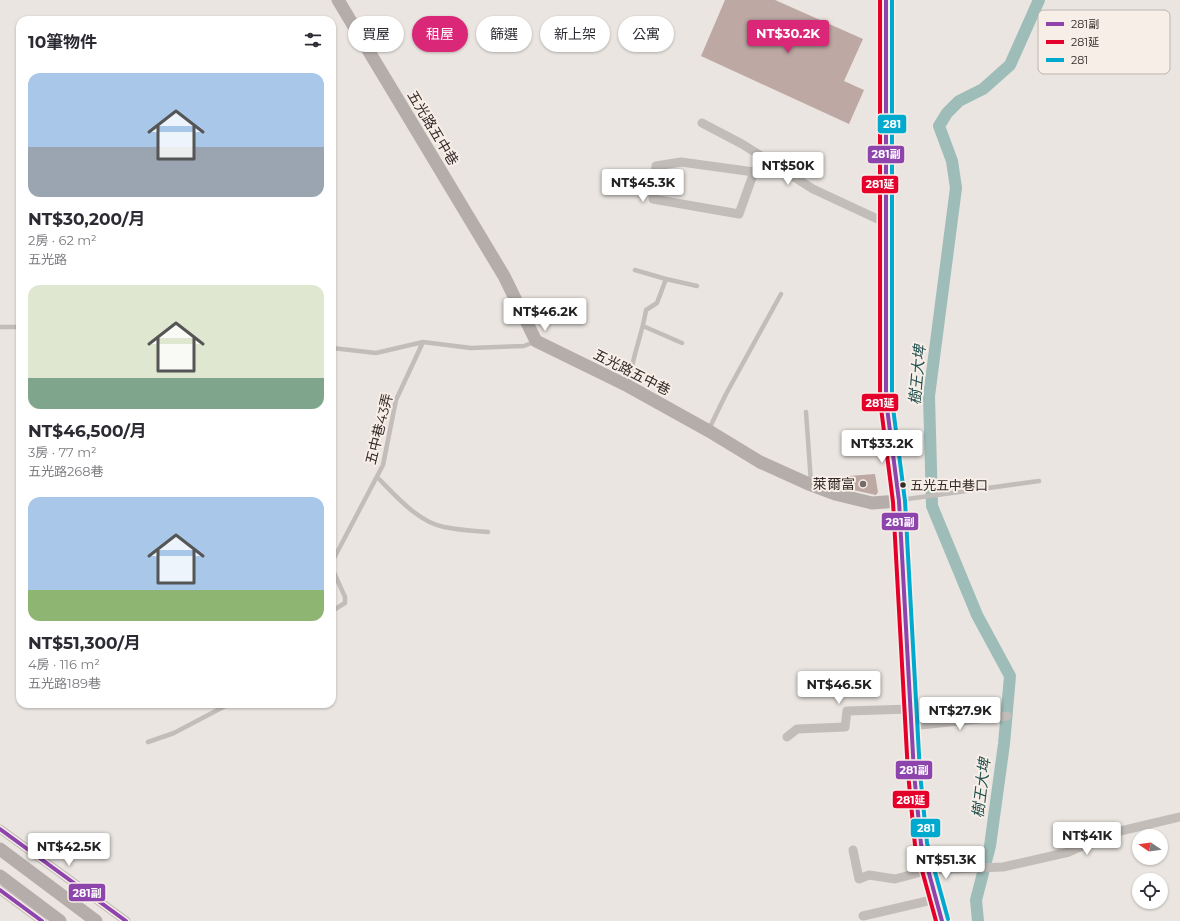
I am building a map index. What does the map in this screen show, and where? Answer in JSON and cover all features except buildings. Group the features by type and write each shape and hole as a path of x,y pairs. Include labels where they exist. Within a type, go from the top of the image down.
{"street":[{"name":"五光路五中巷","path":"338,0 504,276 536,341 628,386 709,431 760,462 811,485 835,494 872,503 900,500"},
{"path":"886,0 886,400 900,500 911,726 921,844 942,921"},
{"path":"702,123 764,157 813,189 886,223"},
{"path":"754,172 681,162 656,166 653,199 739,214 754,172 764,157"},
{"path":"787,737 797,729 845,727 847,711 911,709"},
{"path":"911,726 1007,716"},
{"path":"853,850 859,879 869,875 895,879 929,870 963,870 1003,867 1069,852 1112,833 1180,817"},
{"path":"0,829 126,921"},
{"path":"0,849 96,921"},
{"path":"0,876 60,921"},
{"path":"0,890 42,921"},
{"path":"863,916 936,898"}],"lane":[{"path":"635,270 697,286"},
{"path":"628,386 630,366 643,326 646,310 657,303 666,279"},
{"path":"709,431 726,394 781,294"},
{"path":"643,326 682,344"},
{"path":"0,327 16,327"},
{"path":"336,348 376,353 423,342 471,348 524,346 536,341"},
{"name":"五中巷43弄","path":"336,555 378,478 383,465 396,400 423,342"},
{"path":"806,412 811,485"},
{"name":"五中巷43弄","path":"378,478 393,494 429,521 444,527 488,532"},
{"path":"900,500 1039,481"},
{"path":"336,577 345,597 345,603 336,609"},
{"path":"148,742 174,733 221,708"}],"waterway":[{"name":"樹王大埤","path":"978,921 976,900 990,846 1004,744 1010,676 977,615 932,506 929,396 956,188 952,161 939,126 947,113 959,101 983,89 1010,65 1039,0"}],"transit line":[{"name":"281延","path":"880,0 880,400 893,502 908,773 915,845 936,921"},
{"name":"281副","path":"886,0 886,400 899,501 914,773 921,844 942,921"},
{"name":"281","path":"892,0 892,400 905,501 920,773 927,843 948,919"},
{"name":"281副","path":"0,829 126,921"},
{"name":"281副","path":"0,890 42,921"}],"place":[{"name":"萊爾富","path":"863,484"},
{"name":"五光五中巷口","path":"903,485"}]}
